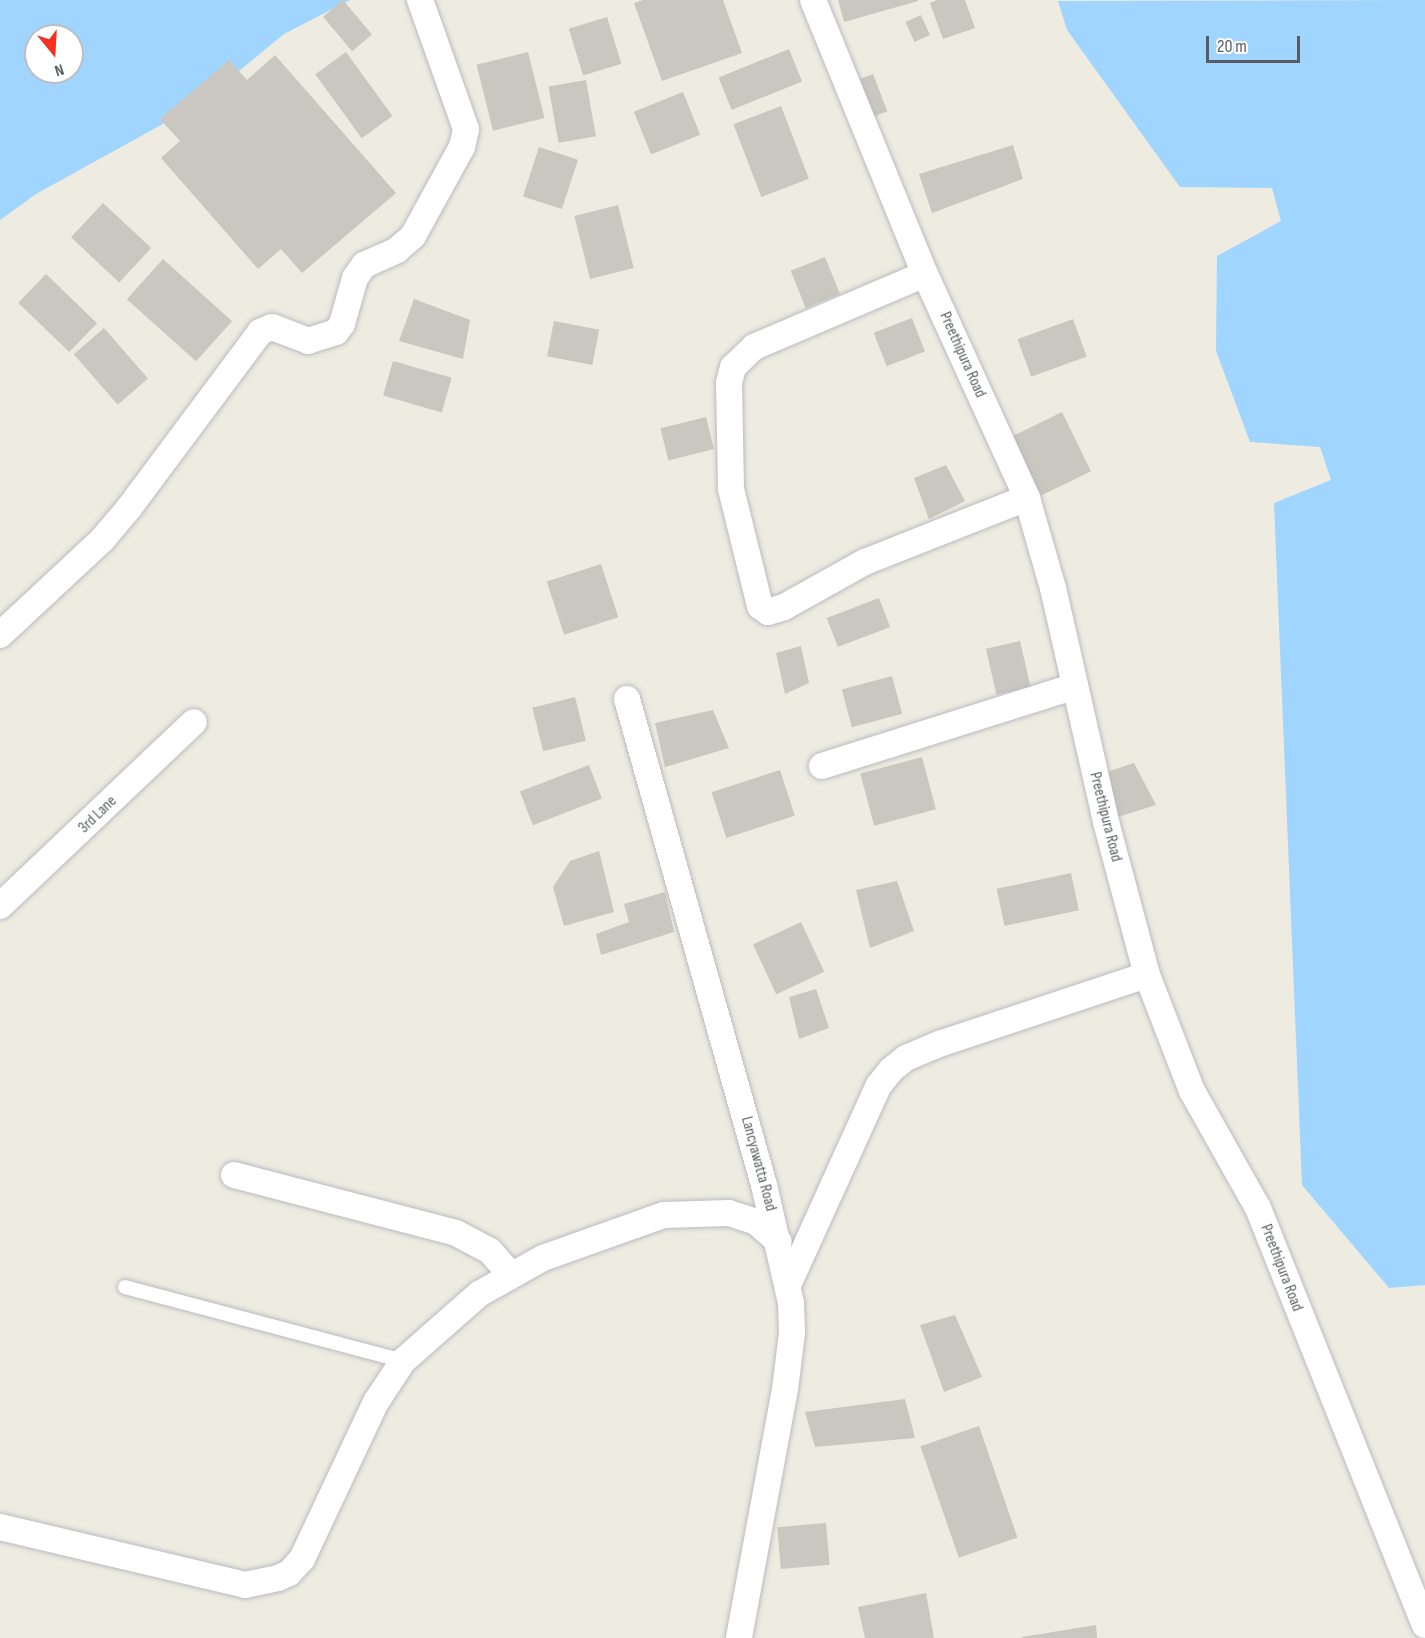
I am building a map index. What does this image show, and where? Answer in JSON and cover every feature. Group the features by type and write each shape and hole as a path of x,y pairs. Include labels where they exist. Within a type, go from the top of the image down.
{"street":[{"path":"0,635 102,540 129,508 260,332 272,327 308,341 336,332 342,324 355,278 364,265 397,250 413,236 462,147 466,129 420,0"},
{"name":"Preethipura Road","path":"813,0 925,274 1027,498 1053,588 1074,687 1147,975 1192,1091 1258,1208 1425,1625"},
{"path":"925,274 754,347 733,367 729,383 731,489 760,606 768,612 784,607 865,562 1027,498"},
{"path":"822,766 1074,687"},
{"name":"Lancyawatta Road","path":"627,699 789,1283 791,1344 739,1638"},
{"name":"3rd Lane","path":"0,906 194,722"},
{"path":"789,1283 879,1085 891,1070 906,1058 942,1043 1147,975"},
{"path":"234,1175 264,1186 456,1233 490,1251 511,1275"},
{"path":"0,1527 245,1585 278,1578 289,1573 313,1540 376,1402 403,1360 479,1294 511,1275 579,1243 664,1215 729,1214 756,1222 779,1242"}],"lane":[{"path":"125,1287 403,1360"}],"water":[{"path":"0,0 350,0 284,34 199,104 36,194 0,220"},
{"path":"1425,0 1425,1285 1389,1288 1302,1185 1274,503 1331,480 1320,447 1250,442 1216,351 1217,256 1281,221 1272,188 1180,187 1067,30 1058,1"}],"building":[{"path":"343,0 372,34 352,51 323,17"},
{"path":"643,0 723,0 742,53 662,81 634,3"},
{"path":"838,0 918,0 918,1 844,22"},
{"path":"937,0 965,0 975,28 943,39 930,3"},
{"path":"921,15 930,35 914,42 905,22"},
{"path":"607,17 621,64 583,76 569,29"},
{"path":"789,49 802,81 732,110 719,77"},
{"path":"346,52 392,116 362,138 315,74"},
{"path":"528,52 544,118 493,131 477,65"},
{"path":"275,55 396,193 302,273 281,249 258,269 161,158 180,141 160,119 229,60 247,80"},
{"path":"873,74 887,111 856,124 841,86"},
{"path":"586,80 596,136 558,143 549,87"},
{"path":"683,92 700,135 651,155 634,112"},
{"path":"781,106 809,179 761,197 733,124"},
{"path":"1013,145 1023,179 932,213 919,174"},
{"path":"539,147 578,160 562,209 523,196"},
{"path":"103,203 151,248 119,282 71,237"},
{"path":"618,205 634,268 590,279 574,216"},
{"path":"825,257 840,294 806,308 791,271"},
{"path":"163,259 232,321 196,361 127,299"},
{"path":"46,274 97,323 69,352 18,303"},
{"path":"414,299 470,320 463,359 399,341"},
{"path":"912,318 925,352 887,366 874,333"},
{"path":"1073,319 1087,357 1031,377 1018,339"},
{"path":"554,321 599,330 592,365 547,356"},
{"path":"104,328 148,379 118,405 74,354"},
{"path":"393,361 452,378 442,412 383,396"},
{"path":"1062,412 1091,471 1041,496 1012,437"},
{"path":"706,417 714,449 668,460 660,428"},
{"path":"946,465 965,501 929,519 914,478"},
{"path":"601,564 618,617 564,635 547,582"},
{"path":"879,598 890,627 838,647 827,618"},
{"path":"1020,641 1031,687 996,695 986,649"},
{"path":"801,646 809,683 785,694 776,653"},
{"path":"892,676 902,714 852,727 842,689"},
{"path":"575,697 586,741 543,751 532,708"},
{"path":"713,710 729,748 665,767 655,723"},
{"path":"922,757 936,809 874,826 860,774"},
{"path":"1134,763 1156,805 1118,817 1107,772"},
{"path":"589,765 602,799 533,825 520,792"},
{"path":"780,770 795,816 726,838 712,792"},
{"path":"599,851 614,912 564,926 553,887 570,861"},
{"path":"1071,873 1079,910 1005,926 997,889"},
{"path":"897,881 914,931 870,948 856,890"},
{"path":"665,892 674,932 601,955 596,934 629,922 624,904"},
{"path":"801,922 824,972 776,994 753,944"},
{"path":"816,989 829,1028 799,1039 789,997"},
{"path":"955,1315 982,1377 944,1392 920,1325"},
{"path":"905,1399 915,1438 815,1447 805,1412"},
{"path":"979,1426 1017,1538 959,1558 920,1446"},
{"path":"826,1523 830,1565 781,1569 777,1527"},
{"path":"926,1593 934,1638 865,1638 858,1607"},
{"path":"1096,1625 1097,1638 1022,1638 1022,1637"}]}
